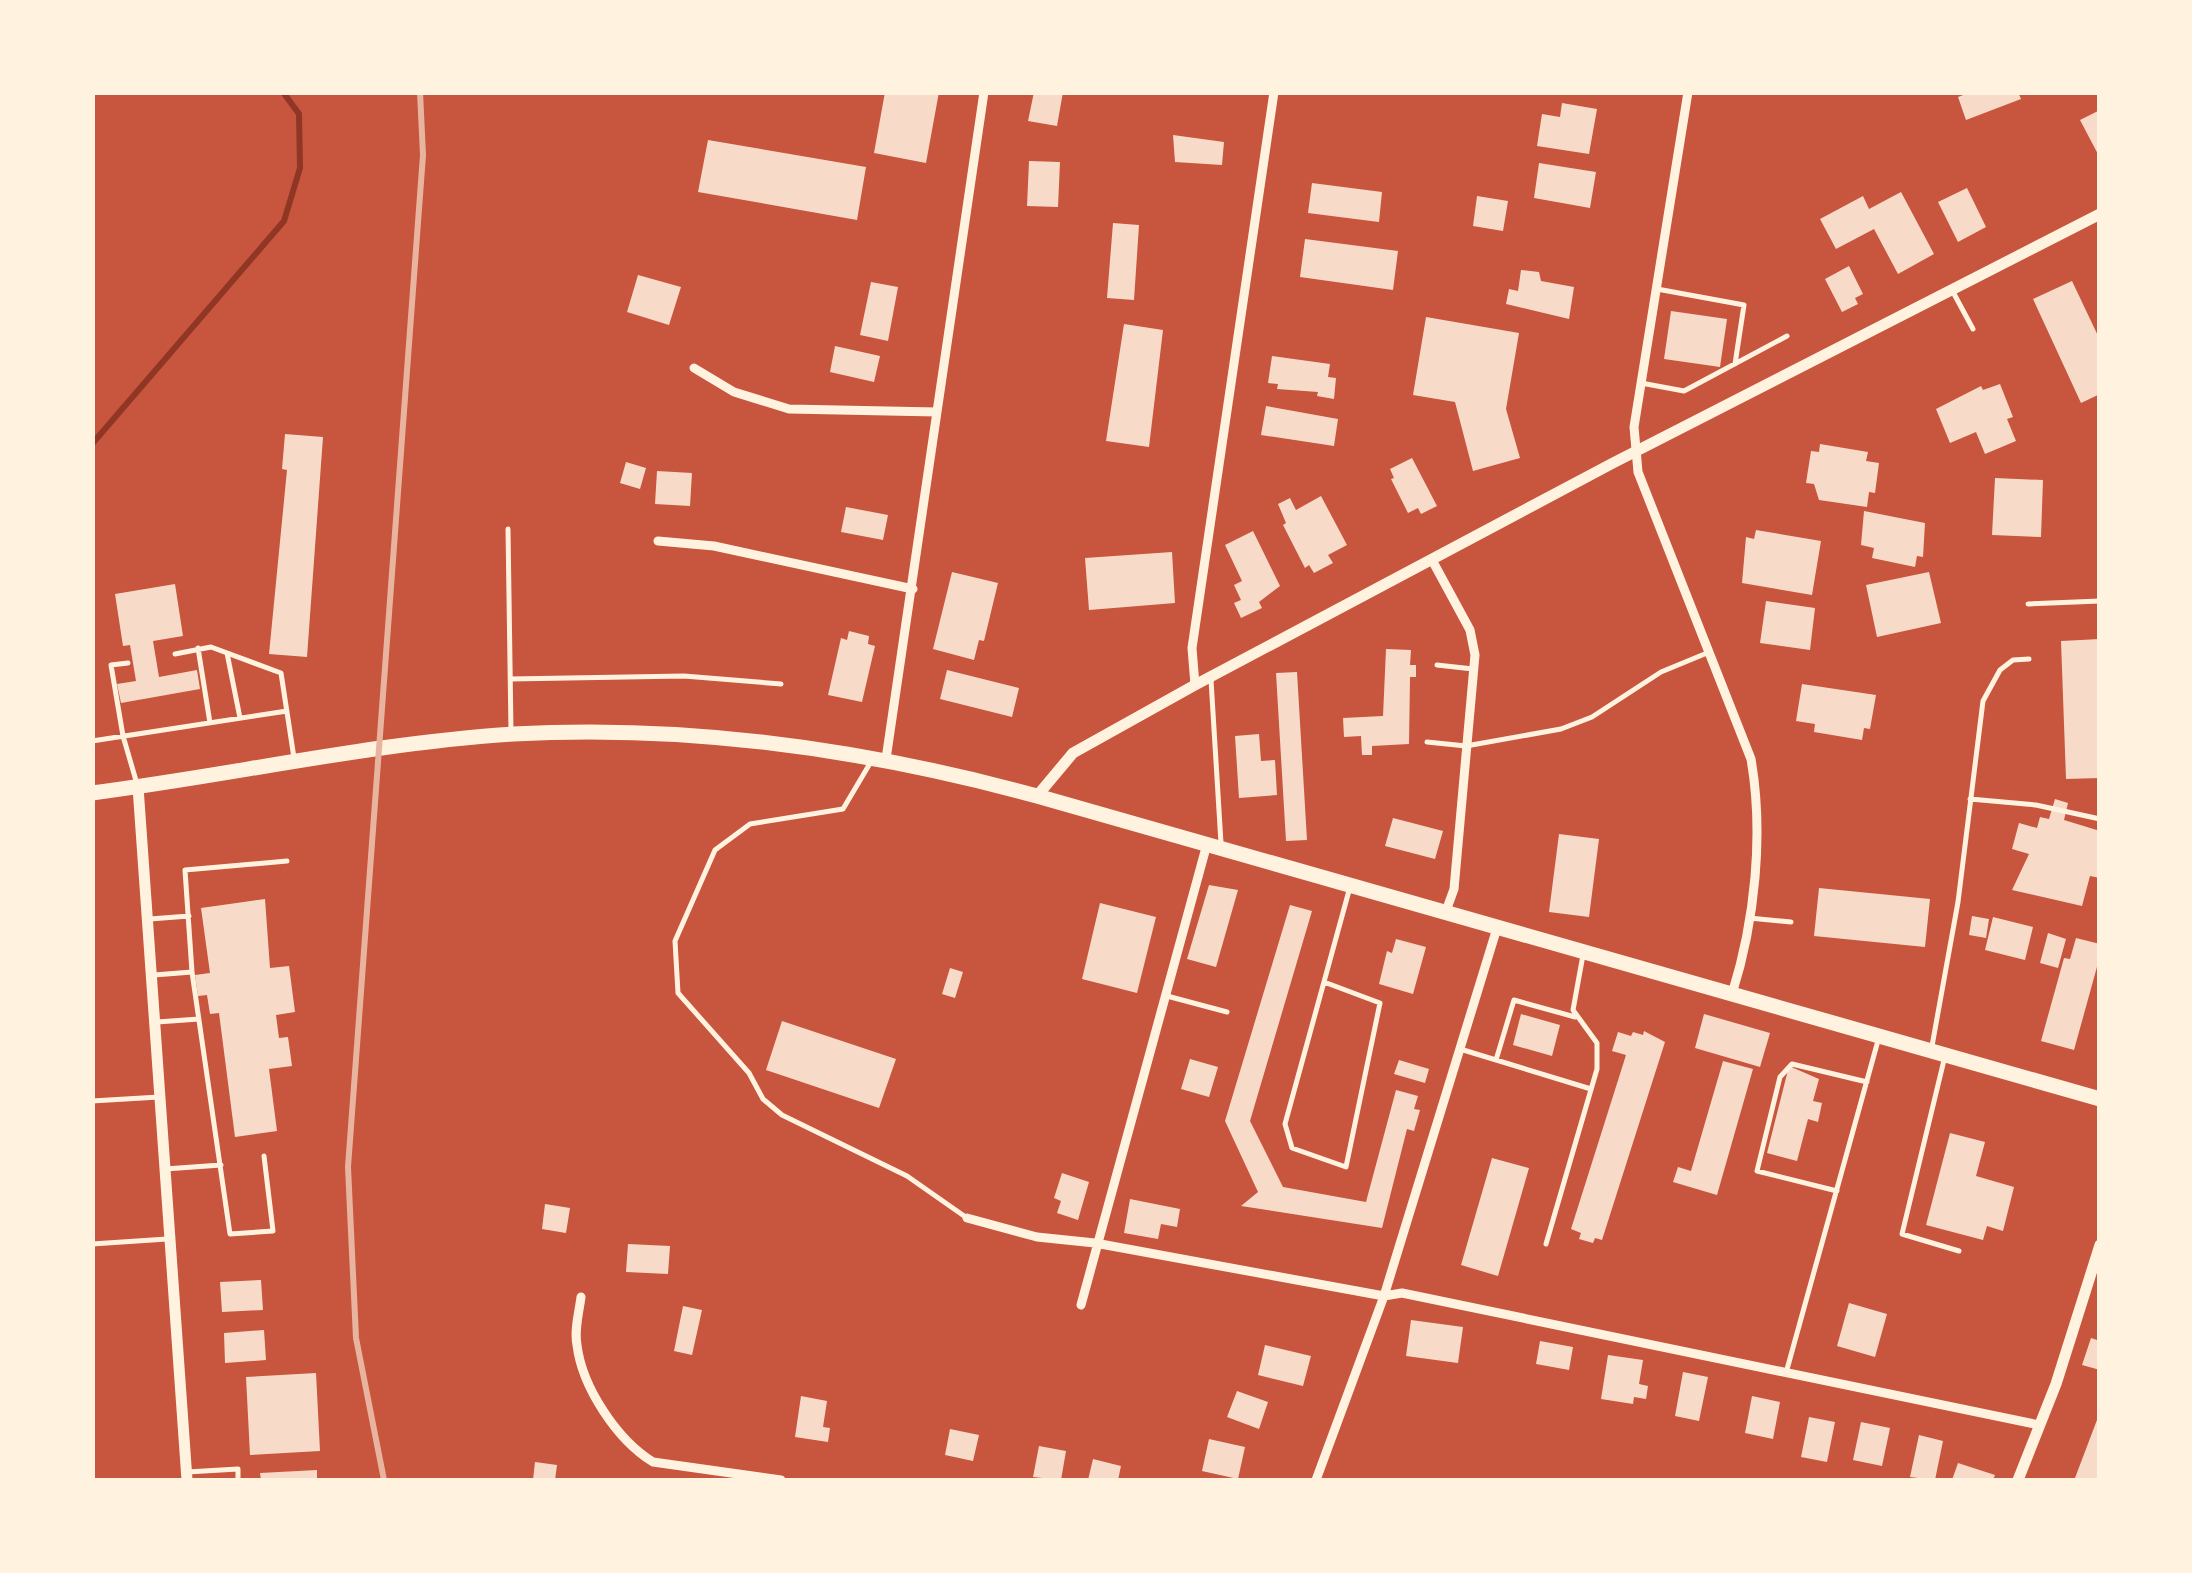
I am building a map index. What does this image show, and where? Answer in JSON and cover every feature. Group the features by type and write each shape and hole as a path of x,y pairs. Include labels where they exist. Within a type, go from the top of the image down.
{"main road":[{"path":"92,793 511,734 704,734 880,758 1037,796 2100,1099"}],"street":[{"path":"880,758 912,589 984,92"},
{"path":"1195,685 1192,648 1274,92"},
{"path":"1688,92 1634,427 1638,472 1751,759 1759,802 1748,918 1732,994"},
{"path":"1037,796 1073,753 1195,685 1636,452 2100,214"},
{"path":"694,368 734,392 789,408 937,412"},
{"path":"658,540 714,546 912,589"},
{"path":"1432,560 1470,630 1474,670 1454,889 1446,911"},
{"path":"138,787 187,1476"},
{"path":"1080,1305 1164,995 1214,846"},
{"path":"1316,1480 1384,1296 1497,928"},
{"path":"967,1218 1037,1237 1095,1243 1384,1296 1402,1293 2039,1425"},
{"path":"2018,1480 2100,1245"},
{"path":"581,1298 576,1338 581,1365 604,1409 638,1453 653,1462 781,1480"}],"lane":[{"path":"1656,289 1744,305 1734,364"},
{"path":"1952,290 1973,329"},
{"path":"1641,383 1684,391 1787,336"},
{"path":"508,529 511,734"},
{"path":"2028,604 2100,601"},
{"path":"175,654 211,646 281,673 295,764"},
{"path":"198,648 210,722"},
{"path":"1427,742 1466,746 1513,741 1592,717 1646,680 1709,652"},
{"path":"228,653 240,718"},
{"path":"1958,1251 1902,1234 1939,1052 1986,692 2013,660 2030,658"},
{"path":"128,663 111,665 123,736 138,787"},
{"path":"1436,665 1474,670"},
{"path":"510,679 684,676 782,684"},
{"path":"1211,677 1214,846"},
{"path":"92,741 287,711"},
{"path":"880,758 843,809 750,824 714,850 681,920 675,941 674,976 688,1008 748,1073 772,1107 907,1176 967,1218"},
{"path":"1970,800 2036,805 2100,818"},
{"path":"264,1156 273,1230 230,1234 192,972 185,870 287,861"},
{"path":"1324,982 1380,1003 1346,1167 1292,1148 1285,1124 1324,982 1351,884"},
{"path":"147,919 188,916"},
{"path":"1748,918 1791,922"},
{"path":"1576,1017 1583,952"},
{"path":"152,975 192,972"},
{"path":"1164,995 1227,1012"},
{"path":"1496,1060 1514,1000 1576,1017 1597,1043 1591,1090 1546,1244"},
{"path":"154,1023 199,1019"},
{"path":"1786,1373 1879,1034"},
{"path":"1458,1049 1591,1090"},
{"path":"1837,1191 1756,1171 1780,1077 1792,1064 1866,1082"},
{"path":"92,1102 160,1097"},
{"path":"165,1169 221,1166"},
{"path":"92,1244 170,1238"},
{"path":"187,1476 238,1469 238,1480"}],"building":[{"path":"885,92 939,92 926,163 874,153"},
{"path":"1034,92 1063,92 1057,126 1028,121"},
{"path":"1971,92 2018,92 2021,99 1966,120 1958,97"},
{"path":"1562,103 1597,109 1589,154 1537,146 1542,114 1560,117"},
{"path":"2100,110 2100,158 2080,120"},
{"path":"1173,135 1224,142 1222,165 1175,162"},
{"path":"708,140 866,167 857,220 698,192"},
{"path":"1029,161 1060,162 1058,207 1027,206"},
{"path":"1539,163 1596,172 1590,208 1534,198"},
{"path":"1312,183 1382,192 1379,222 1308,213"},
{"path":"1967,188 1986,227 1958,242 1938,202"},
{"path":"1901,192 1934,254 1898,274 1874,229 1836,249 1820,219 1863,196 1869,209"},
{"path":"1477,196 1508,201 1503,231 1473,226"},
{"path":"1113,223 1139,225 1134,300 1107,298"},
{"path":"1305,239 1398,251 1393,290 1300,277"},
{"path":"1849,266 1863,294 1855,298 1858,304 1842,312 1825,279"},
{"path":"1521,270 1539,272 1541,281 1574,287 1569,319 1506,304 1509,289 1518,291"},
{"path":"638,275 681,287 669,325 627,312"},
{"path":"2072,281 2100,340 2100,394 2081,403 2033,299"},
{"path":"871,282 898,287 888,341 860,335"},
{"path":"1671,311 1727,319 1720,367 1664,359"},
{"path":"1426,317 1519,333 1506,409 1520,458 1473,471 1455,402 1413,395"},
{"path":"1124,324 1163,330 1149,447 1106,441"},
{"path":"835,346 880,356 874,382 830,372"},
{"path":"1272,356 1330,364 1328,377 1336,378 1334,399 1317,396 1318,392 1277,389 1278,384 1268,383"},
{"path":"2000,384 2013,417 2007,419 2016,441 1985,454 1976,432 1950,443 1936,409 1981,386 1983,390"},
{"path":"1266,406 1338,419 1334,446 1261,435"},
{"path":"285,434 323,437 307,657 269,654 287,470 282,469"},
{"path":"1820,444 1868,452 1866,461 1879,463 1875,493 1869,492 1867,507 1819,500 1814,484 1806,483 1811,451 1819,452"},
{"path":"1412,458 1437,506 1421,514 1418,508 1408,513 1391,479 1394,478 1390,469"},
{"path":"626,462 646,468 640,489 620,483"},
{"path":"657,471 692,473 690,506 655,504"},
{"path":"1995,478 2043,480 2041,537 1992,535"},
{"path":"1321,496 1347,545 1328,555 1333,563 1314,573 1309,565 1305,568 1283,525 1286,523 1278,504 1290,498 1296,510"},
{"path":"846,507 888,515 883,540 841,532"},
{"path":"1864,511 1925,523 1923,557 1917,556 1915,567 1872,558 1874,548 1861,545"},
{"path":"1756,530 1821,541 1812,595 1742,583 1746,537 1754,539"},
{"path":"1253,531 1280,586 1259,602 1262,608 1241,618 1234,603 1241,600 1234,585 1242,581 1225,545"},
{"path":"1172,552 1175,603 1089,610 1085,558"},
{"path":"952,572 998,583 984,641 979,640 974,660 933,649"},
{"path":"1929,572 1941,623 1877,637 1866,585"},
{"path":"175,584 183,636 153,641 159,677 197,670 200,689 121,703 117,684 136,681 130,645 123,646 115,594"},
{"path":"1766,601 1815,608 1810,650 1760,643"},
{"path":"849,631 869,636 868,644 875,646 862,702 828,695 841,638 847,640"},
{"path":"2100,639 2100,778 2066,779 2061,641"},
{"path":"1386,649 1411,650 1410,665 1416,665 1416,677 1410,677 1409,744 1372,746 1372,755 1362,755 1361,736 1344,737 1343,718 1383,716"},
{"path":"947,670 1019,688 1012,717 940,699"},
{"path":"1297,672 1307,840 1286,841 1276,673"},
{"path":"1802,684 1876,695 1870,729 1864,728 1862,740 1814,732 1815,724 1796,721"},
{"path":"1259,734 1261,761 1275,760 1277,795 1239,798 1235,736"},
{"path":"2055,799 2068,803 2064,820 2100,831 2100,878 2090,876 2082,906 2012,890 2029,854 2012,849 2019,823 2037,828 2040,817 2049,819"},
{"path":"1393,818 1443,831 1435,859 1385,846"},
{"path":"1559,834 1599,839 1589,917 1549,912"},
{"path":"1209,885 1238,890 1216,967 1187,959"},
{"path":"1819,888 1930,899 1925,947 1814,936"},
{"path":"265,899 270,968 289,966 295,1012 276,1015 279,1038 288,1037 292,1066 269,1069 277,1131 235,1137 219,1013 210,1014 207,995 198,996 195,975 210,973 201,908"},
{"path":"1100,903 1156,917 1137,993 1082,979"},
{"path":"1290,905 1312,911 1250,1121 1283,1187 1366,1202 1396,1090 1418,1096 1414,1109 1420,1110 1414,1131 1407,1129 1382,1228 1241,1206 1258,1192 1225,1121"},
{"path":"1972,916 1989,919 1986,938 1969,935"},
{"path":"1993,917 2033,927 2025,960 1985,950"},
{"path":"2048,933 2066,939 2058,968 2040,963"},
{"path":"2076,938 2100,944 2100,956 2074,1050 2041,1041 2064,958 2070,959"},
{"path":"1396,939 1426,947 1413,994 1379,984 1387,951 1392,953"},
{"path":"950,968 963,972 955,998 942,994"},
{"path":"1521,1014 1560,1025 1552,1056 1513,1045"},
{"path":"1704,1014 1770,1033 1760,1067 1695,1048"},
{"path":"782,1021 896,1059 879,1108 766,1070"},
{"path":"1644,1031 1665,1042 1602,1240 1595,1238 1593,1243 1579,1239 1581,1233 1571,1229 1626,1055 1612,1051 1618,1032 1631,1036 1633,1032 1643,1035"},
{"path":"1190,1059 1218,1067 1209,1097 1181,1089"},
{"path":"1399,1060 1429,1069 1425,1083 1394,1074"},
{"path":"1723,1061 1753,1069 1717,1195 1673,1182 1678,1167 1691,1171"},
{"path":"1789,1066 1819,1079 1813,1101 1822,1103 1818,1122 1808,1119 1797,1161 1767,1153"},
{"path":"1950,1133 1985,1142 1976,1176 2014,1187 2003,1231 1987,1226 1983,1240 1926,1225"},
{"path":"1492,1158 1529,1168 1498,1276 1461,1265"},
{"path":"1062,1173 1089,1182 1078,1220 1057,1213 1061,1201 1054,1198"},
{"path":"1130,1199 1180,1209 1177,1227 1161,1224 1158,1239 1124,1233"},
{"path":"545,1204 570,1208 566,1233 542,1229"},
{"path":"628,1244 670,1246 668,1274 626,1272"},
{"path":"261,1280 263,1310 222,1312 220,1282"},
{"path":"1849,1303 1887,1314 1875,1357 1837,1346"},
{"path":"683,1306 702,1310 692,1355 674,1351"},
{"path":"1411,1320 1463,1327 1458,1363 1406,1356"},
{"path":"264,1330 266,1360 225,1363 224,1333"},
{"path":"2091,1338 2100,1341 2100,1370 2082,1365"},
{"path":"1540,1341 1573,1347 1569,1370 1536,1364"},
{"path":"1265,1345 1311,1356 1303,1386 1258,1375"},
{"path":"1608,1355 1643,1360 1639,1384 1648,1386 1646,1399 1634,1397 1633,1404 1601,1399"},
{"path":"1683,1372 1708,1377 1699,1421 1675,1416"},
{"path":"316,1373 320,1451 250,1455 246,1377"},
{"path":"1237,1391 1268,1402 1259,1429 1227,1417"},
{"path":"801,1396 827,1401 823,1427 830,1428 828,1442 795,1437"},
{"path":"1752,1396 1780,1402 1773,1439 1745,1433"},
{"path":"2100,1412 2100,1480 2081,1480 2075,1478"},
{"path":"1809,1417 1835,1422 1827,1462 1801,1457"},
{"path":"1861,1422 1890,1428 1882,1466 1853,1460"},
{"path":"950,1429 979,1435 973,1461 945,1455"},
{"path":"1919,1435 1943,1441 1935,1480 1910,1477"},
{"path":"1209,1439 1245,1447 1238,1479 1202,1471"},
{"path":"1039,1446 1066,1451 1061,1480 1033,1477"},
{"path":"1093,1459 1121,1466 1118,1480 1088,1480"},
{"path":"535,1462 557,1465 555,1480 533,1480"},
{"path":"1958,1463 1995,1475 1993,1480 1952,1480"},
{"path":"317,1470 317,1480 261,1480 260,1473"}],"waterway":[{"path":"92,444 284,221 300,168 299,114 283,92"}],"railway":[{"path":"384,1480 356,1338 348,1167 423,155 420,92"}]}
